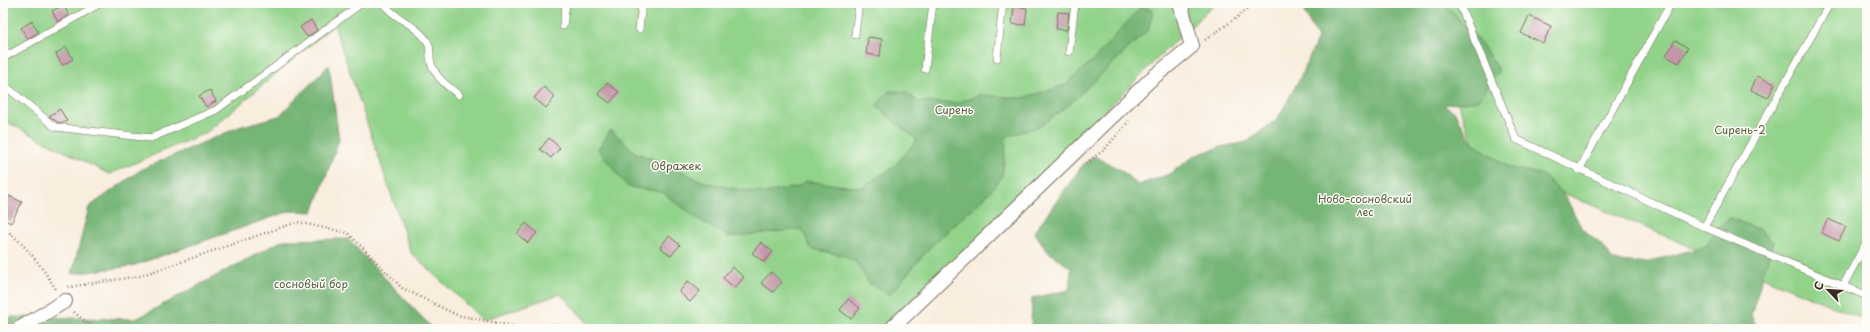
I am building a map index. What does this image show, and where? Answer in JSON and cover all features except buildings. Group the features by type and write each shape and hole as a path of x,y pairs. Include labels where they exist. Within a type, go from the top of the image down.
{"street":[{"path":"892,329 1150,80 1192,46 1180,3"},
{"path":"19,329 65,301"}],"lane":[{"path":"3,58 101,3"},
{"path":"3,84 55,128 151,138 216,110 362,3"},
{"path":"383,3 404,21 418,30 426,39 431,49 431,62 438,78 459,95"},
{"path":"563,26 566,3"},
{"path":"639,29 642,3"},
{"path":"855,35 859,3"},
{"path":"925,69 933,3"},
{"path":"997,58 1003,3"},
{"path":"1069,52 1075,3"},
{"path":"1459,3 1516,139 1579,170 1704,227 1867,296"},
{"path":"1579,170 1671,3"},
{"path":"1704,227 1830,3"},
{"path":"1843,286 1867,241"}],"path":[{"path":"1192,46 1204,42 1254,3"},
{"path":"56,289 140,276 297,222 348,233 402,288 457,315 528,329"},
{"path":"3,228 24,245 65,301 88,324 100,329"}],"green space":[{"name":"Овражек","path":"3,3 1216,3 1171,45 887,329 594,329 560,294 483,320 411,253 334,25 207,132 109,174 3,120"},
{"name":"Ново-сосновский лес","path":"1304,3 1444,3 1481,43 1499,71 1479,100 1443,105 1455,112 1471,141 1508,167 1543,175 1565,196 1582,229 1603,246 1613,261 1645,263 1706,246 1715,230 1730,218 1758,229 1773,242 1751,315 1758,329 1034,329 1031,325 1032,298 1069,290 1071,268 1048,252 1034,232 1083,165 1094,156 1121,170 1138,185 1170,174 1194,156 1220,147 1247,142 1278,118 1300,78 1318,38 1305,14"},
{"name":"Сирень-2","path":"1421,3 1867,3 1867,321 1478,157"},
{"name":"Сирень","path":"1142,6 1153,11 1148,30 1070,104 1039,127 1007,136 1002,177 985,197 929,248 890,295 869,283 857,263 842,255 811,249 802,229 729,237 701,221 662,192 628,187 598,149 611,130 636,153 661,162 704,182 764,193 798,187 806,181 861,188 895,166 917,140 876,106 889,91 906,92 919,102 957,103 980,95 1023,98 1065,85 1095,58"},
{"path":"329,65 339,140 313,212 290,211 132,266 72,274 89,207 142,169 239,127 279,116"},
{"name":"сосновый бор","path":"348,239 433,329 3,329 3,322 11,317 136,319 283,240"},
{"path":"557,324 571,329 525,329"}]}
